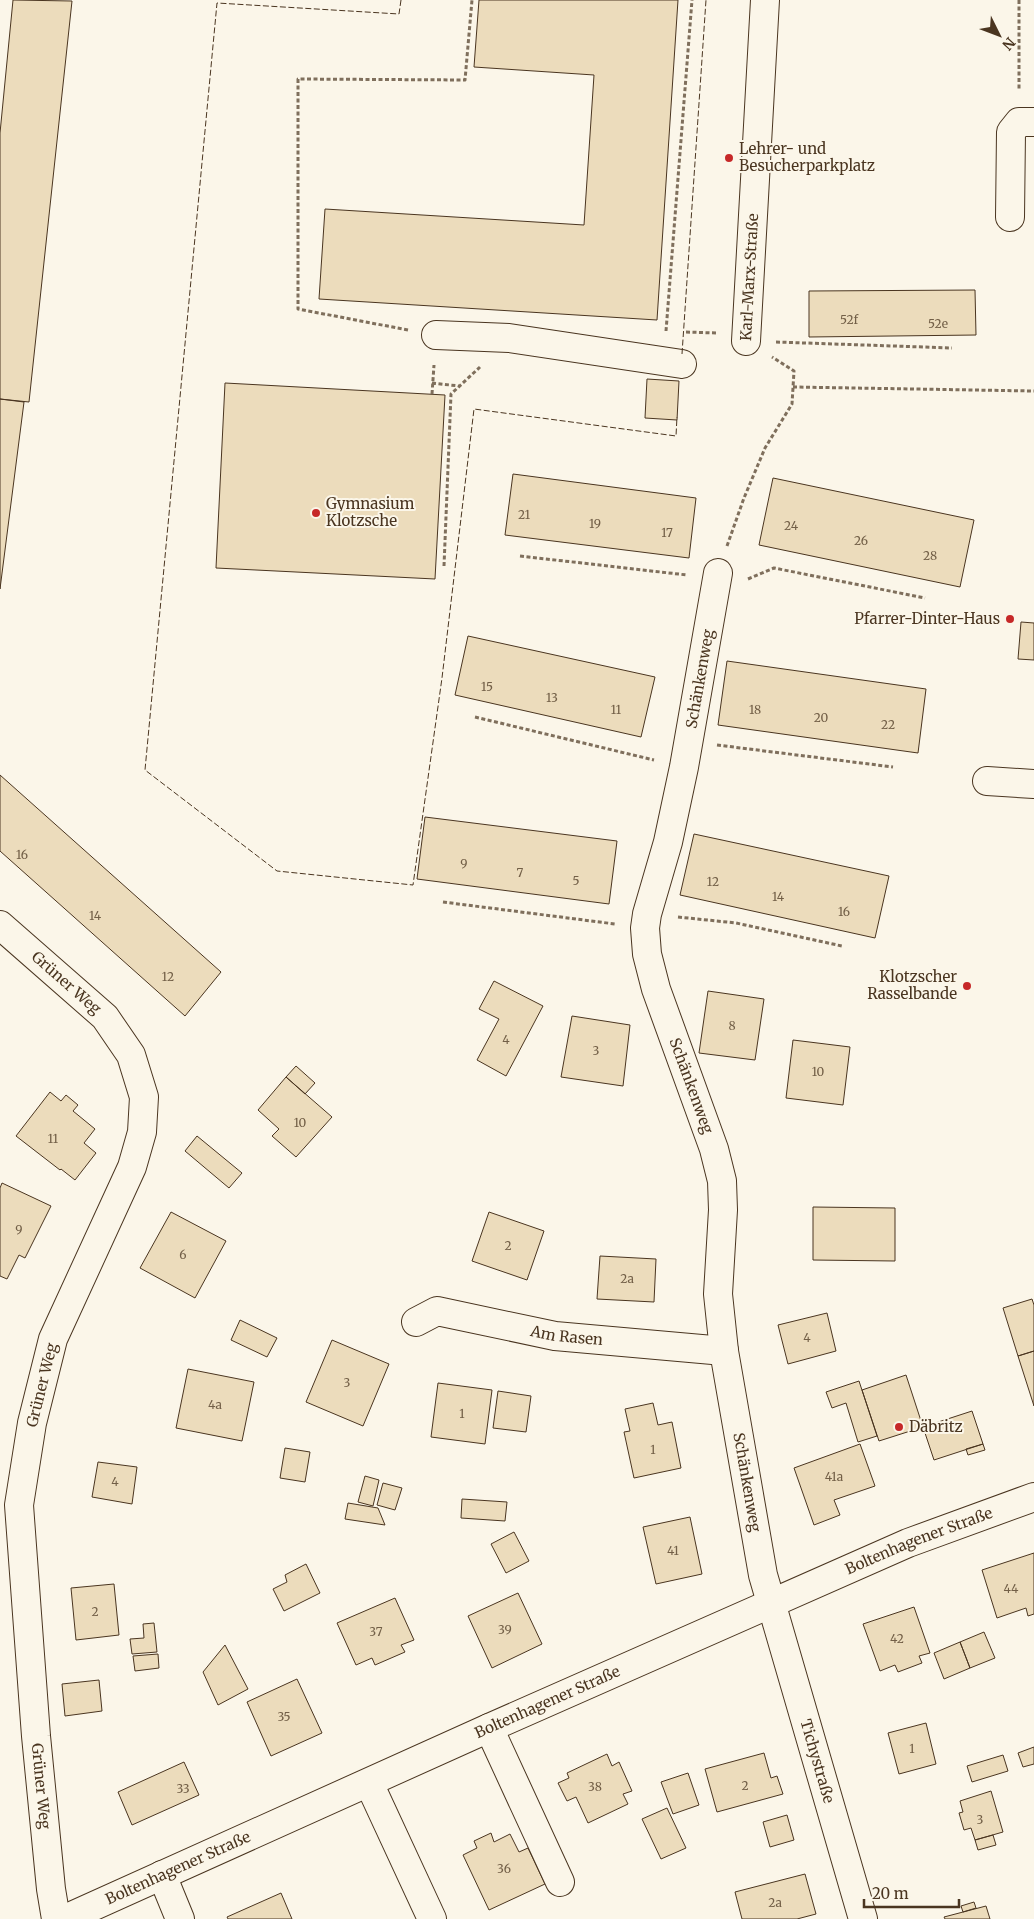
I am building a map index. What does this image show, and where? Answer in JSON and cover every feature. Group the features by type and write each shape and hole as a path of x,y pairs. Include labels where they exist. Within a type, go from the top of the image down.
{"street":[{"name":"Karl-Marx-Straße","path":"746,338 765,0"},
{"path":"1010,217 1011,132 1027,122"},
{"path":"436,335 509,338 682,364"},
{"name":"Schänkenweg","path":"716,582 686,754 668,842 646,921 647,954 656,989 714,1150 722,1181 723,1210 718,1294 724,1351 763,1575 771,1603"},
{"path":"987,780 1034,784"},
{"name":"Grüner Weg","path":"0,925 105,1017 131,1055 144,1097 142,1132 132,1167 53,1339 32,1423 19,1505 36,1736 51,1889 56,1919"},
{"name":"Am Rasen","path":"416,1322 437,1311 555,1336 724,1351"},
{"name":"Boltenhagener Straße","path":"65,1919 489,1728 908,1543 1034,1497"},
{"name":"Tichystraße","path":"771,1603 863,1919"},
{"path":"489,1728 560,1882"},
{"path":"369,1783 432,1919"},
{"path":"162,1875 180,1919"}],"path":[{"path":"432,394 436,335 298,309 298,79 465,80 472,0"},
{"path":"674,332 666,331 692,0"},
{"path":"1019,0 1027,122"},
{"path":"682,332 746,338 952,348"},
{"path":"444,566 451,394 509,338"},
{"name":"Karl-Marx-Straße","path":"716,582 744,498 765,448 792,404 794,371 746,338"},
{"path":"432,383 460,386"},
{"path":"793,387 1034,391"},
{"path":"520,556 716,582 774,568 925,598"},
{"path":"475,718 686,754 893,767"},
{"path":"443,902 646,921 736,923 842,946"}],"building":[{"path":"13,0 72,1 29,402 0,399 0,133"},
{"path":"479,0 678,0 657,320 319,299 325,209 584,225 594,75 474,67"},
{"path":"975,290 976,335 809,337 809,291"},
{"path":"647,379 679,381 677,420 645,418"},
{"path":"225,383 445,395 435,579 216,568"},
{"path":"0,399 24,402 0,589"},
{"path":"513,474 696,498 689,558 505,535"},
{"path":"773,478 974,520 960,587 759,545"},
{"path":"1021,622 1034,623 1034,660 1018,659"},
{"path":"468,636 655,677 641,737 455,695"},
{"path":"727,661 926,689 918,753 718,725"},
{"path":"0,775 221,972 185,1016 0,851"},
{"path":"425,817 617,841 609,904 417,879"},
{"path":"694,834 889,876 875,938 680,895"},
{"path":"494,981 543,1006 506,1076 477,1060 499,1019 479,1009"},
{"path":"708,991 764,999 755,1060 699,1053"},
{"path":"572,1016 630,1025 623,1086 561,1077"},
{"path":"793,1040 850,1047 843,1105 786,1098"},
{"path":"296,1066 315,1083 305,1094 286,1077"},
{"path":"286,1077 332,1117 296,1157 272,1136 279,1129 258,1110"},
{"path":"50,1092 61,1101 66,1095 78,1105 73,1111 95,1129 84,1143 96,1153 75,1180 16,1136"},
{"path":"197,1136 242,1173 229,1188 185,1151"},
{"path":"2,1183 51,1206 25,1258 19,1255 7,1279 0,1276 0,1188"},
{"path":"813,1207 895,1208 895,1261 813,1260"},
{"path":"171,1212 226,1241 195,1298 140,1268"},
{"path":"489,1212 544,1231 527,1280 472,1261"},
{"path":"600,1256 656,1259 654,1302 597,1299"},
{"path":"1032,1299 1034,1305 1034,1351 1018,1356 1003,1308"},
{"path":"827,1313 836,1351 788,1364 778,1325"},
{"path":"240,1320 277,1338 267,1357 231,1340"},
{"path":"332,1340 389,1364 363,1426 306,1402"},
{"path":"1034,1351 1034,1406 1018,1356"},
{"path":"188,1369 254,1382 242,1441 176,1428"},
{"path":"906,1375 923,1427 879,1441 862,1390"},
{"path":"859,1381 877,1436 858,1442 846,1403 832,1408 826,1392"},
{"path":"438,1383 492,1390 485,1444 431,1437"},
{"path":"498,1391 531,1396 526,1432 493,1428"},
{"path":"653,1403 658,1425 672,1422 681,1468 634,1478 624,1432 630,1431 625,1409"},
{"path":"972,1411 983,1444 934,1460 923,1427"},
{"path":"860,1444 875,1486 834,1500 840,1515 814,1525 794,1468"},
{"path":"983,1444 985,1450 968,1455 966,1449"},
{"path":"285,1448 310,1452 305,1482 280,1478"},
{"path":"98,1462 137,1467 132,1504 92,1497"},
{"path":"365,1476 379,1480 373,1506 358,1502"},
{"path":"383,1483 402,1488 395,1510 377,1505"},
{"path":"462,1499 507,1502 505,1521 461,1518"},
{"path":"348,1503 378,1508 385,1525 345,1519"},
{"path":"690,1517 702,1574 656,1584 643,1527"},
{"path":"514,1532 529,1561 506,1573 491,1544"},
{"path":"1034,1553 1034,1614 1028,1616 1026,1608 997,1618 982,1570"},
{"path":"306,1564 320,1593 284,1611 273,1589 287,1582 285,1575"},
{"path":"114,1584 119,1635 76,1640 71,1588"},
{"path":"518,1593 542,1644 492,1668 468,1616"},
{"path":"395,1598 414,1640 401,1645 405,1652 375,1665 372,1658 356,1665 337,1623"},
{"path":"914,1607 930,1653 919,1656 922,1663 898,1672 895,1665 880,1671 863,1624"},
{"path":"154,1623 157,1652 132,1654 130,1639 144,1638 143,1624"},
{"path":"984,1632 995,1658 970,1668 960,1642"},
{"path":"960,1642 970,1668 944,1679 934,1653"},
{"path":"225,1645 248,1689 218,1705 203,1672"},
{"path":"158,1654 159,1668 135,1671 133,1656"},
{"path":"297,1679 322,1733 271,1756 247,1702"},
{"path":"99,1680 102,1711 65,1716 62,1684"},
{"path":"926,1723 936,1764 899,1774 888,1733"},
{"path":"1034,1747 1034,1764 1023,1767 1018,1753"},
{"path":"764,1753 771,1778 777,1776 783,1794 717,1812 705,1769"},
{"path":"607,1754 612,1766 619,1762 632,1791 623,1794 628,1804 588,1823 576,1797 567,1801 558,1783 569,1778 567,1773"},
{"path":"1003,1755 1008,1771 972,1782 967,1766"},
{"path":"184,1762 199,1795 132,1825 118,1792"},
{"path":"688,1773 699,1805 673,1814 661,1782"},
{"path":"991,1791 1003,1832 975,1840 971,1828 964,1830 959,1813 963,1812 960,1801"},
{"path":"667,1808 686,1848 661,1859 642,1819"},
{"path":"787,1815 794,1840 770,1847 763,1822"},
{"path":"491,1833 494,1842 510,1834 519,1852 528,1848 545,1884 489,1910 463,1855 477,1848 474,1841"},
{"path":"993,1835 996,1845 978,1850 975,1840"},
{"path":"805,1874 816,1914 797,1919 742,1919 735,1892"},
{"path":"281,1893 292,1919 228,1919 227,1917"},
{"path":"974,1902 976,1908 963,1912 961,1906"},
{"path":"986,1906 990,1919 945,1919 944,1917"}],"fence":[{"path":"401,0 399,14 217,3 145,770 277,871 413,885 442,678 474,409 676,436 677,417"},
{"path":"682,354 706,0"}],"place":[{"name":"Lehrer- und Besucherparkplatz","path":"729,158"},
{"name":"Gymnasium Klotzsche","path":"316,513"},
{"name":"Pfarrer-Dinter-Haus","path":"1010,619"},
{"name":"Klotzscher Rasselbande","path":"967,986"},
{"name":"Däbritz","path":"899,1427"}]}
